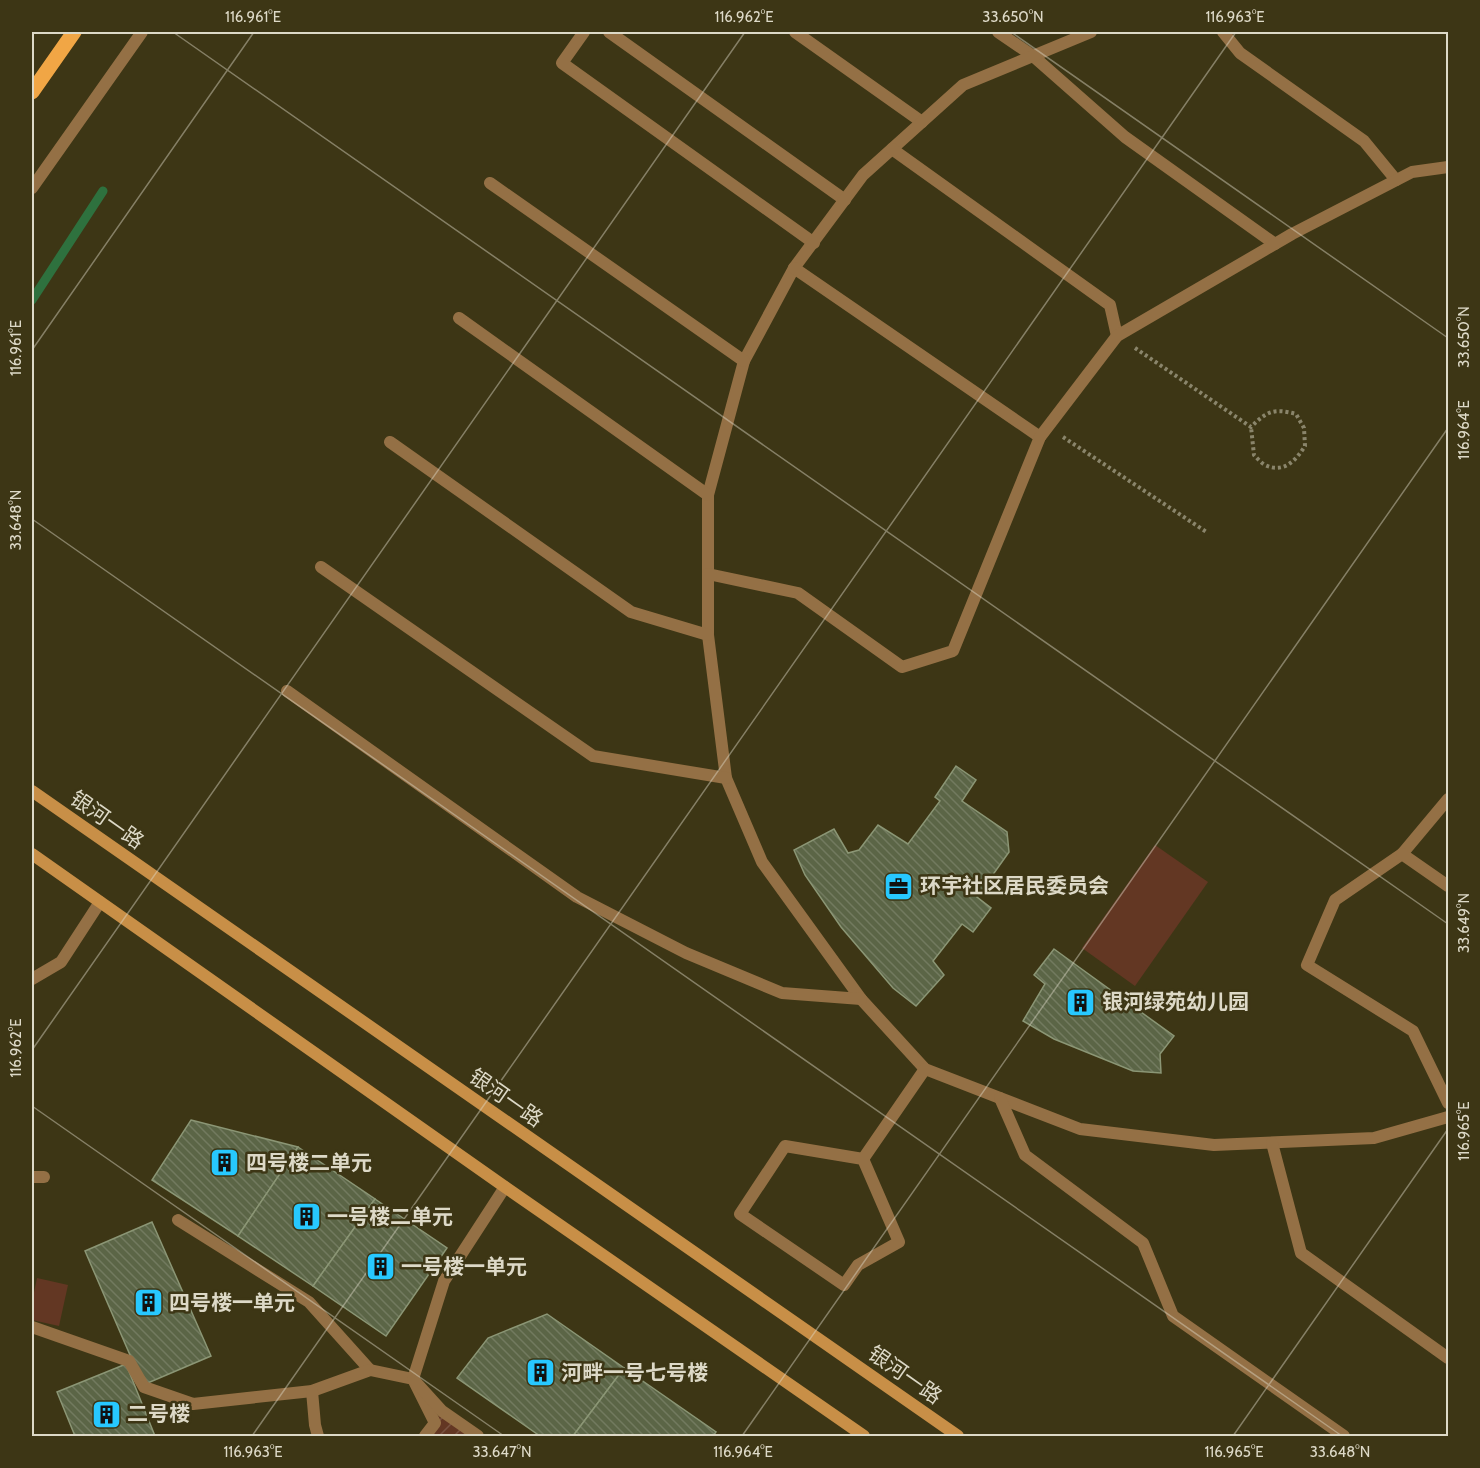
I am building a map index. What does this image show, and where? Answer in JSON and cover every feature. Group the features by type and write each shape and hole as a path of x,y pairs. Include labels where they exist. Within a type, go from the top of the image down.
{"main road":[{"path":"32,92 74,32"},
{"name":"银河一路","path":"32,791 958,1437"},
{"path":"32,854 864,1437"}],"street":[{"path":"32,188 142,32"},
{"path":"584,32 562,63 814,243"},
{"path":"609,32 845,200"},
{"path":"795,32 922,122"},
{"path":"998,32 1033,56 1125,137 1275,244"},
{"path":"1091,32 963,86 863,175 794,268 744,361 708,495 708,635 726,778 762,862 861,999 926,1069 1080,1129 1214,1145 1374,1138 1449,1117"},
{"path":"1223,32 1239,52 1364,141 1396,180"},
{"path":"892,149 1110,304 1117,336"},
{"path":"708,574 798,593 902,667 953,651 1044,432 1117,336 1275,244 1396,180 1412,172 1449,168"},
{"path":"490,183 744,361"},
{"path":"794,268 1044,432"},
{"path":"459,318 708,495"},
{"path":"390,442 631,612 708,635"},
{"path":"321,567 593,756 726,778"},
{"path":"287,690 577,897 686,953 782,993 861,999"},
{"path":"1449,799 1402,854 1335,900 1307,965 1413,1031 1449,1103"},
{"path":"1402,854 1449,886"},
{"path":"32,980 61,962 100,902"},
{"path":"863,1159 926,1069"},
{"path":"1000,1098 1025,1155 1143,1243 1173,1316 1344,1437"},
{"path":"1272,1143 1300,1253 1449,1358"},
{"path":"785,1146 863,1159 899,1242 858,1265 844,1285 740,1214 785,1146"},
{"path":"425,1437 435,1422 413,1378 444,1281 505,1187"},
{"path":"178,1220 309,1302 370,1370"},
{"path":"32,1327 129,1361 144,1387 193,1404 312,1391 370,1370 413,1378 442,1411 478,1437"},
{"path":"312,1391 318,1437"}],"path":[{"path":"1117,336 1251,427 1254,455 1266,465 1277,467 1290,465 1305,446 1304,428 1296,414 1282,410 1264,414 1251,427"},
{"path":"1044,432 1208,533"}],"shaded area":[{"path":"1155,845 1208,882 1135,986 1082,948"},
{"path":"37,1278 68,1285 59,1326 32,1320 32,1302"},
{"path":"442,1411 478,1436 425,1436"}],"building":[{"name":"环宇社区居民委员会","path":"956,766 976,780 962,801 1007,832 1009,852 977,897 991,908 973,932 962,924 933,961 944,975 916,1006 893,988 841,927 805,875 794,850 834,829 848,853 859,850 878,825 908,844 940,801 935,797"},
{"name":"银河绿苑幼儿园","path":"1054,949 1174,1036 1160,1054 1161,1073 1133,1071 1054,1039 1023,1021 1045,984 1034,975"},
{"name":"四号楼二单元","path":"191,1120 298,1147 238,1236 152,1180"},
{"name":"一号楼二单元","path":"298,1147 375,1199 313,1286 238,1236"},
{"name":"一号楼一单元","path":"375,1199 447,1248 386,1336 313,1286"},
{"name":"四号楼一单元","path":"152,1222 211,1356 143,1385 85,1251"},
{"name":"河畔一号七号楼","path":"547,1314 624,1368 573,1436 540,1436 457,1378 488,1338"},
{"name":"二号楼","path":"126,1364 155,1436 75,1436 57,1392"},
{"path":"624,1368 716,1432 713,1436 573,1436"}],"waterway":[{"path":"32,300 103,191"}],"place":[{"name":"环宇社区居民委员会","path":"899,886"},
{"name":"银河绿苑幼儿园","path":"1081,1002"},
{"name":"四号楼二单元","path":"225,1163"},
{"name":"一号楼二单元","path":"306,1217"},
{"name":"一号楼一单元","path":"380,1267"},
{"name":"四号楼一单元","path":"148,1303"},
{"name":"河畔一号七号楼","path":"540,1373"},
{"name":"二号楼","path":"106,1414"}]}
